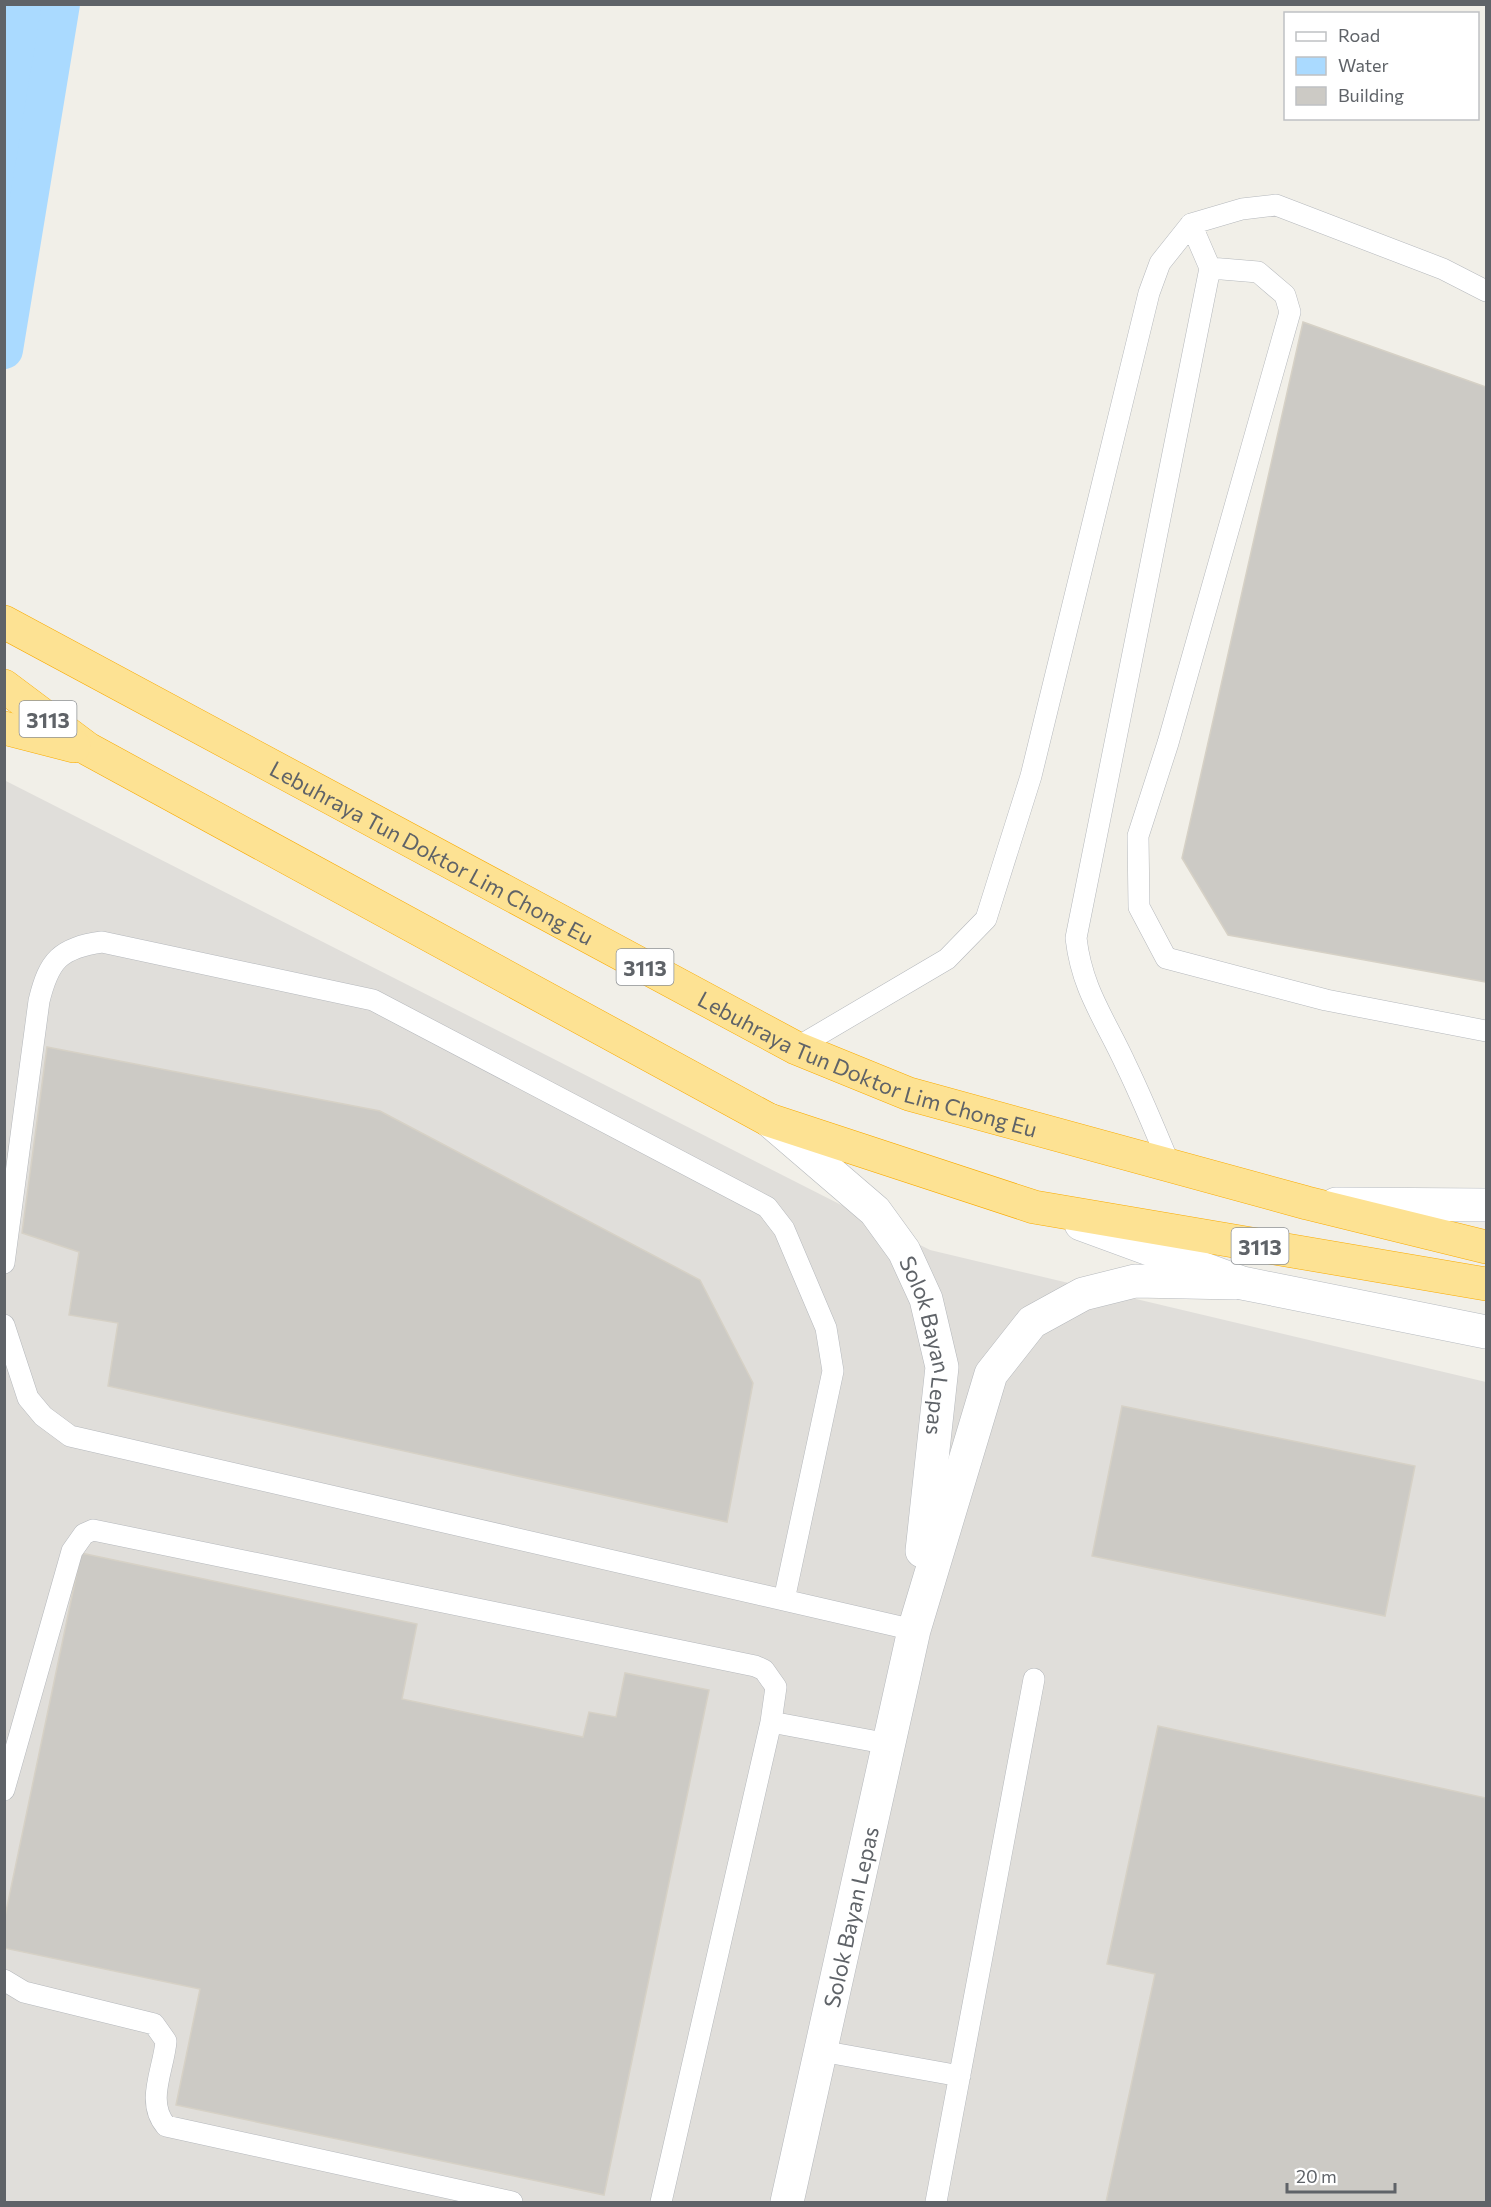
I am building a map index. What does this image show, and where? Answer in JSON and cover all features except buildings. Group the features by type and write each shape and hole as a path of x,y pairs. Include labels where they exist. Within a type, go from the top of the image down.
{"highway":[{"name":"Lebuhraya Tun Doktor Lim Chong Eu","path":"14,628 796,1048 909,1094 1307,1203 1486,1247"},
{"name":"3113","path":"6,687 88,749 769,1120 1034,1207 1486,1284"},
{"path":"4,728 88,749"}],"street":[{"name":"Solok Bayan Lepas","path":"769,1120 875,1211 904,1251 926,1299 942,1367 914,1630"},
{"path":"1307,1203 1486,1206"},
{"path":"1034,1207 1242,1283 1486,1332"},
{"name":"Solok Bayan Lepas","path":"787,2202 914,1630 991,1374 1032,1322 1083,1294 1135,1281 1242,1283"}],"lane":[{"path":"796,1048 947,959 986,919 1031,776 1149,293 1160,263 1191,224 1242,209 1276,205 1443,269 1486,291"},
{"path":"1170,1166 1126,1064 1092,999 1079,966 1076,938 1210,268 1191,224"},
{"path":"1210,268 1258,272 1285,295 1290,312 1168,743 1138,836 1139,907 1166,958 1326,1000 1486,1031"},
{"path":"4,1263 39,1000 44,979 57,957 77,946 102,942 373,999 766,1207 784,1229 826,1328 832,1371 784,1600"},
{"path":"4,1325 28,1398 43,1416 70,1436 914,1630"},
{"path":"4,1790 72,1551 84,1534 93,1530 755,1666 764,1670 776,1687 771,1722 661,2202"},
{"path":"936,2202 1034,1679"},
{"path":"771,1722 889,1744"},
{"path":"4,1980 24,1992 154,2024 165,2041 156,2109 166,2126 512,2202"},
{"path":"821,2051 960,2076"}],"shaded area":[{"path":"4,780 930,1250 1486,1382 1486,2202 5,2202"}],"water":[{"path":"4,5 61,5 5,350"}],"waterway":[{"path":"4,350 61,4"}]}
